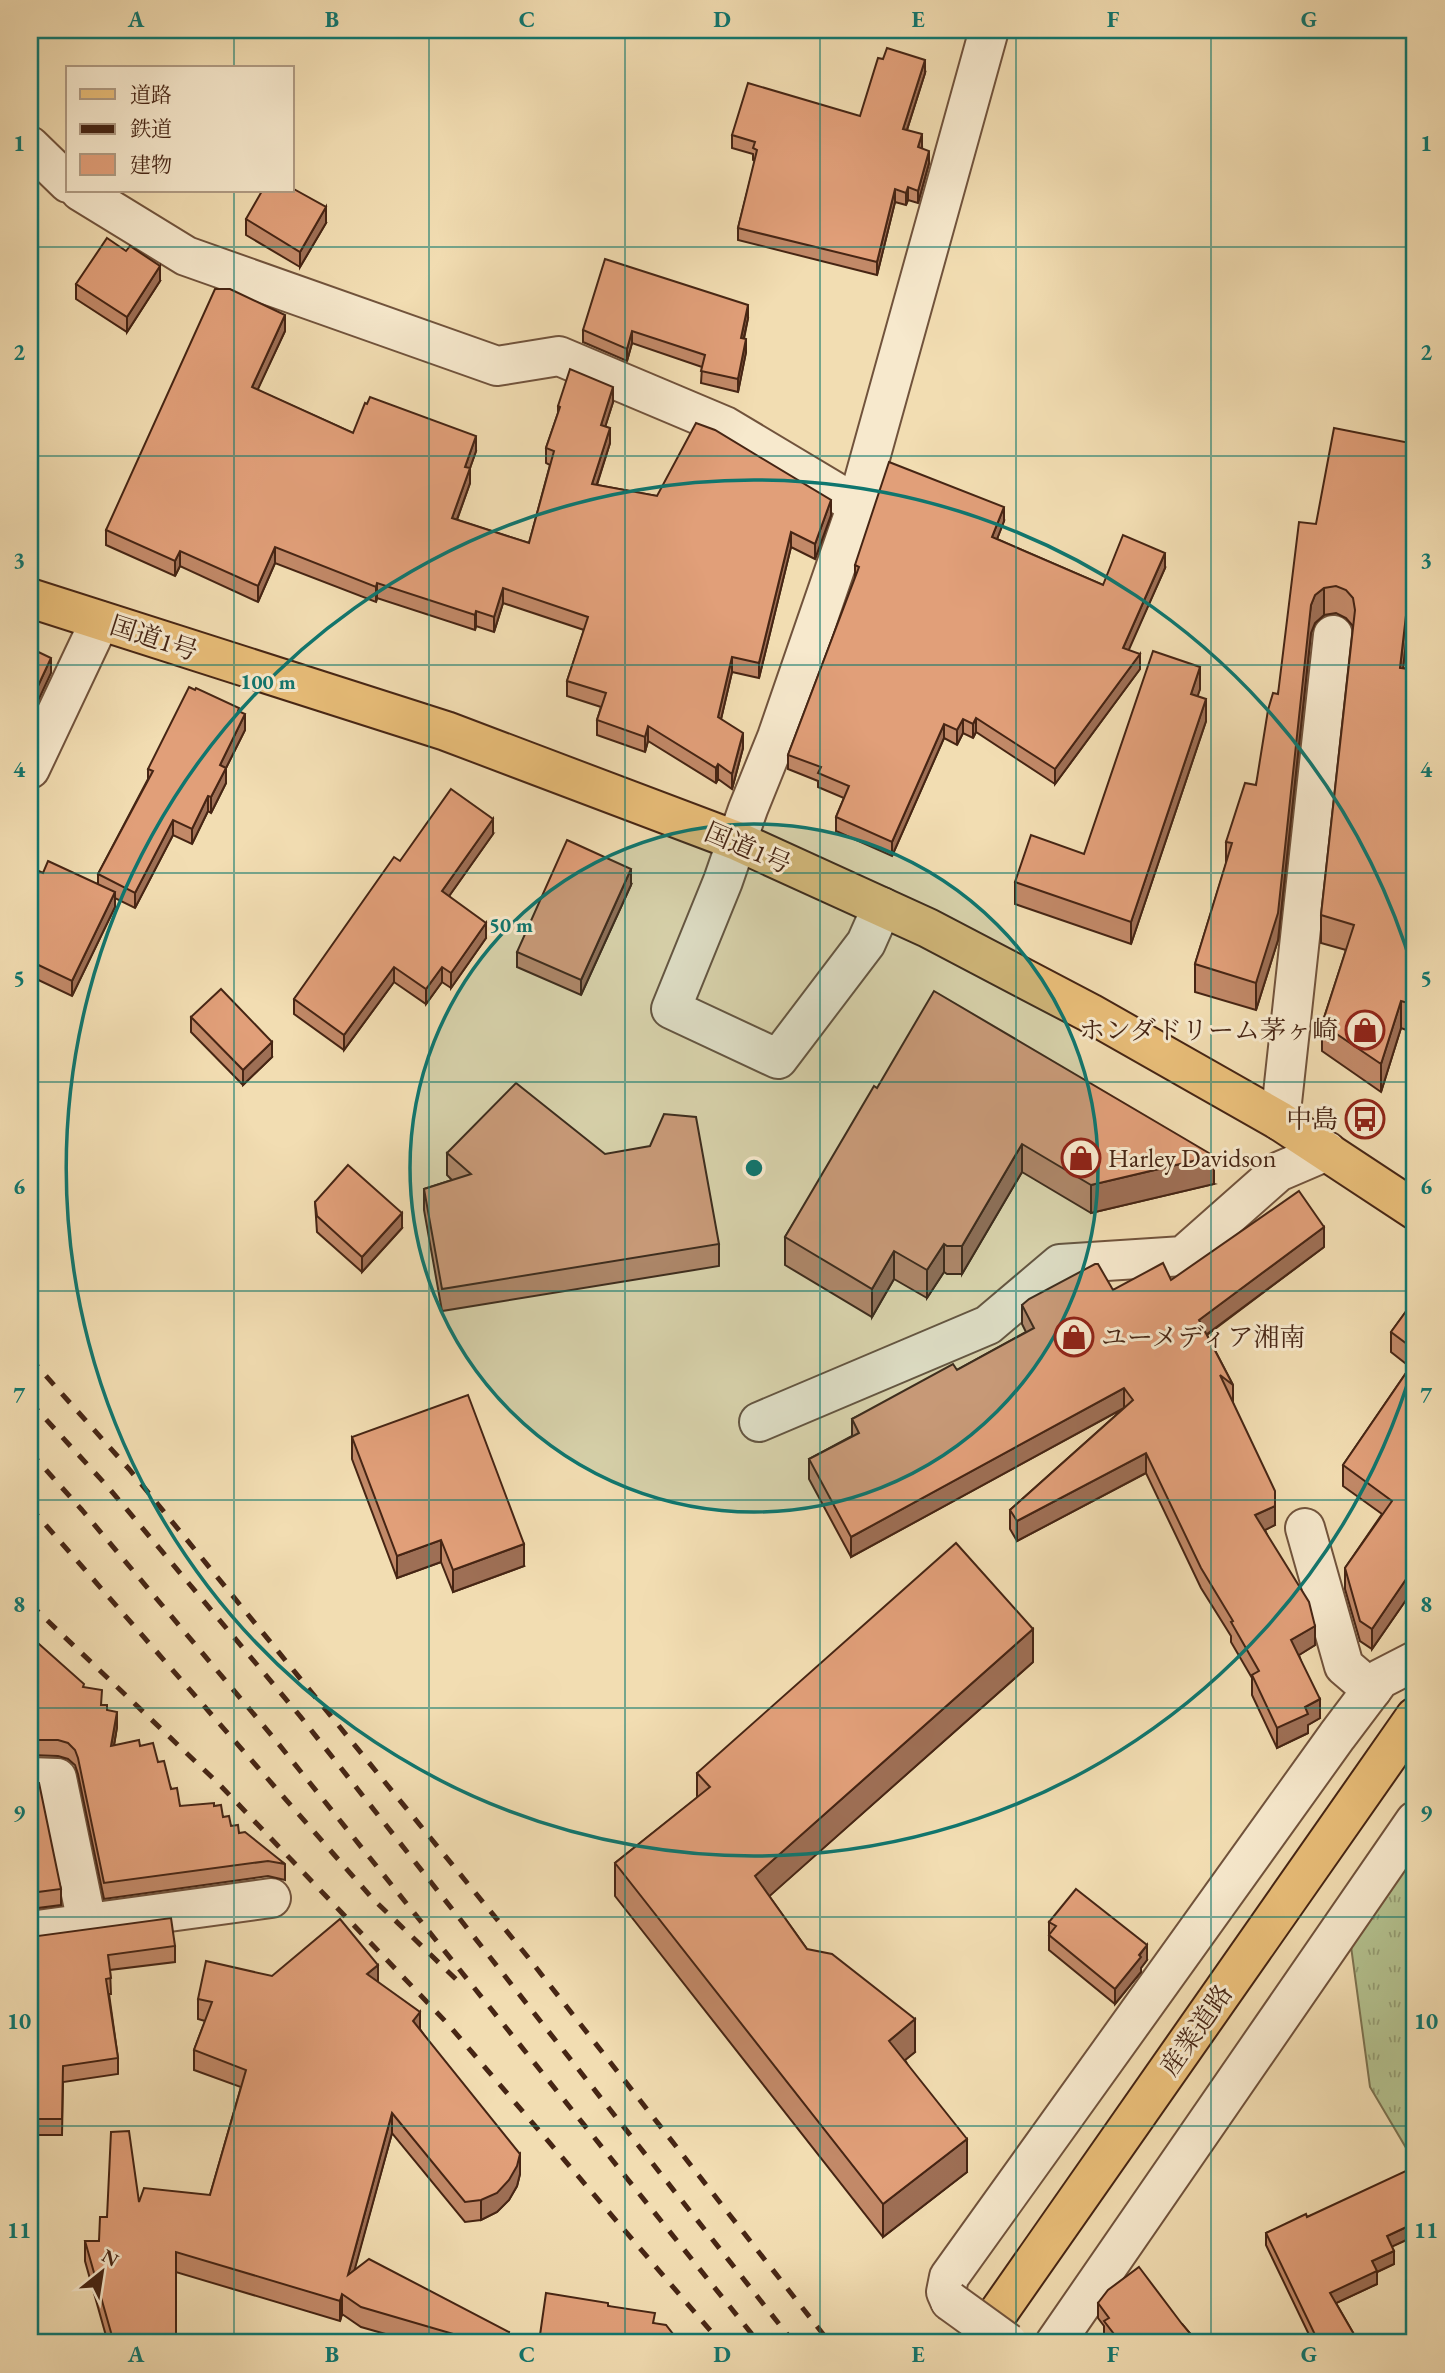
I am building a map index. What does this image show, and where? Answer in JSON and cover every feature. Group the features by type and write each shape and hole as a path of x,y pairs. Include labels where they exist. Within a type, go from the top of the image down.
{"main road":[{"name":"国道1号","path":"30,598 446,731 737,841 928,928 1090,1013 1280,1121 1415,1210"},
{"name":"産業道路","path":"977,2343 1415,1717"}],"street":[{"path":"882,907 866,943 778,1059 671,1009 777,737 857,505 989,30"},
{"path":"30,146 66,181"},
{"path":"82,192 186,256 498,366 559,356 724,426 857,505"},
{"path":"30,769 100,621"},
{"path":"1280,1121 1333,635"},
{"path":"759,1422 988,1325 1059,1264 1183,1256 1279,1172 1327,1151"},
{"path":"1305,1528 1344,1666 1372,1690"},
{"path":"1008,2343 950,2301 946,2292 949,2277 1380,1679 1415,1661"},
{"path":"30,1777 57,1778 87,1923"},
{"path":"1055,2343 1415,1821"},
{"path":"30,1931 271,1898"}],"green space":[{"path":"1415,1842 1415,2163 1370,2087 1350,1939"}],"building":[{"path":"887,48 925,60 903,129 922,134 918,147 929,151 918,191 908,187 906,193 895,189 877,262 738,228 757,150 753,148 755,142 732,135 748,83 860,116 878,58 883,59"},
{"path":"294,189 326,207 300,252 246,219 261,192 294,192"},
{"path":"107,238 126,251 130,246 160,266 127,317 76,284"},
{"path":"605,259 748,305 741,338 746,339 738,379 701,371 705,355 632,331 627,349 583,330"},
{"path":"215,289 230,289 285,315 252,387 353,433 370,397 476,436 465,467 470,468 452,518 529,543 554,451 546,448 570,369 613,387 601,425 610,428 592,484 657,496 696,423 715,430 831,500 815,544 791,532 759,663 732,657 718,717 743,733 732,774 718,764 716,768 648,726 645,737 597,720 606,693 567,681 588,617 503,588 494,617 476,611 475,615 377,583 376,587 275,547 258,586 180,551 175,561 106,530"},
{"path":"1334,428 1415,444 1415,599 1408,598 1400,668 1415,670 1415,1005 1401,1001 1381,1064 1322,1024 1354,925 1321,915 1355,610 1353,598 1346,590 1336,586 1324,588 1315,595 1311,605 1278,913 1256,983 1195,964 1232,843 1226,842 1245,783 1256,785 1268,710 1273,693 1278,694 1299,522 1316,524"},
{"path":"889,462 1004,507 992,537 1103,585 1123,535 1165,553 1123,648 1140,654 1055,769 976,718 973,724 963,719 957,730 944,724 892,842 836,817 849,786 818,773 821,767 788,755 859,567 855,565"},
{"path":"30,648 51,658 30,703"},
{"path":"1153,651 1200,667 1191,694 1206,699 1131,922 1015,882 1031,835 1084,854"},
{"path":"189,687 239,708 238,711 245,714 220,765 226,768 192,829 173,820 135,893 98,874 153,771 148,769"},
{"path":"451,789 493,819 442,891 486,923 451,973 442,967 426,989 394,967 344,1035 294,999 394,857 400,861"},
{"path":"567,840 631,869 581,980 517,952"},
{"path":"48,861 115,892 72,981 30,961 30,881 33,883 39,871 43,873"},
{"path":"221,989 272,1042 243,1070 191,1017"},
{"path":"934,991 1214,1156 1091,1185 1022,1144 962,1246 944,1244 927,1270 894,1251 872,1289 785,1237 874,1086 877,1088"},
{"path":"516,1083 605,1154 650,1146 664,1114 696,1117 719,1244 442,1289 424,1189 471,1174 447,1153"},
{"path":"348,1165 402,1213 362,1257 317,1216 315,1202"},
{"path":"1299,1191 1324,1227 1199,1320 1233,1385 1220,1375 1275,1491 1275,1506 1255,1515 1309,1602 1315,1626 1291,1640 1320,1699 1305,1707 1308,1714 1277,1728 1252,1675 1259,1671 1201,1568 1146,1453 1017,1521 1010,1510 1133,1400 1124,1388 851,1537 809,1459 859,1433 852,1419 953,1364 957,1370 1034,1328 1022,1305 1095,1264 1098,1264 1113,1290 1163,1263 1171,1280"},
{"path":"1415,1299 1415,1350 1391,1332"},
{"path":"1415,1360 1415,1566 1372,1629 1360,1621 1345,1568 1392,1501 1343,1465"},
{"path":"468,1395 524,1544 453,1570 441,1540 397,1556 352,1437"},
{"path":"956,1543 1033,1629 755,1876 807,1949 832,1954 915,2019 889,2041 967,2139 883,2204 615,1863 710,1787 697,1773"},
{"path":"30,1636 84,1684 83,1687 102,1690 101,1705 107,1705 107,1710 117,1712 111,1746 139,1740 140,1746 153,1743 158,1762 164,1761 171,1789 177,1788 180,1806 214,1803 214,1806 221,1805 223,1817 229,1816 231,1826 238,1825 239,1833 245,1832 285,1864 268,1861 104,1883 75,1750 68,1743 58,1740 30,1740"},
{"path":"30,1782 39,1783 61,1889 30,1893"},
{"path":"1076,1889 1147,1945 1139,1955 1141,1957 1115,1989 1049,1935 1056,1926 1049,1922"},
{"path":"171,1918 175,1946 108,1955 111,1978 106,1979 118,2058 63,2066 62,2119 30,2119 30,1937"},
{"path":"340,1919 378,1965 367,1974 420,2012 413,2021 520,2154 509,2180 497,2193 481,2200 465,2202 392,2113 348,2275 369,2259 509,2332 504,2343 484,2343 361,2307 342,2294 340,2301 176,2252 176,2343 114,2343 85,2241 99,2241 100,2217 107,2217 111,2132 129,2131 139,2202 144,2188 210,2195 246,2070 194,2050 212,2002 198,1999 206,1961 272,1976"},
{"path":"1410,2169 1415,2180 1415,2223 1387,2236 1394,2251 1372,2261 1377,2271 1330,2293 1359,2343 1319,2343 1266,2233"},
{"path":"1139,2267 1198,2343 1121,2343 1104,2321 1109,2318 1098,2303 1108,2290"},
{"path":"546,2293 655,2313 653,2323 666,2325 680,2343 574,2343 575,2340 540,2335"},
{"path":"30,2335 74,2336 74,2343 30,2343"}],"railway":[{"path":"30,1358 129,1469 527,1956 830,2343"},
{"path":"30,1402 108,1487 300,1716 794,2343"},
{"path":"30,1452 273,1737 759,2343"},
{"path":"30,1507 372,1898 464,1987"},
{"path":"30,1604 219,1784 447,2023 721,2343"}],"place":[{"name":"ホンダドリーム茅ヶ崎","path":"1365,1030"},
{"name":"中島","path":"1365,1119"},
{"name":"Harley Davidson","path":"1081,1158"},
{"name":"ユーメディア湘南","path":"1074,1337"}]}
